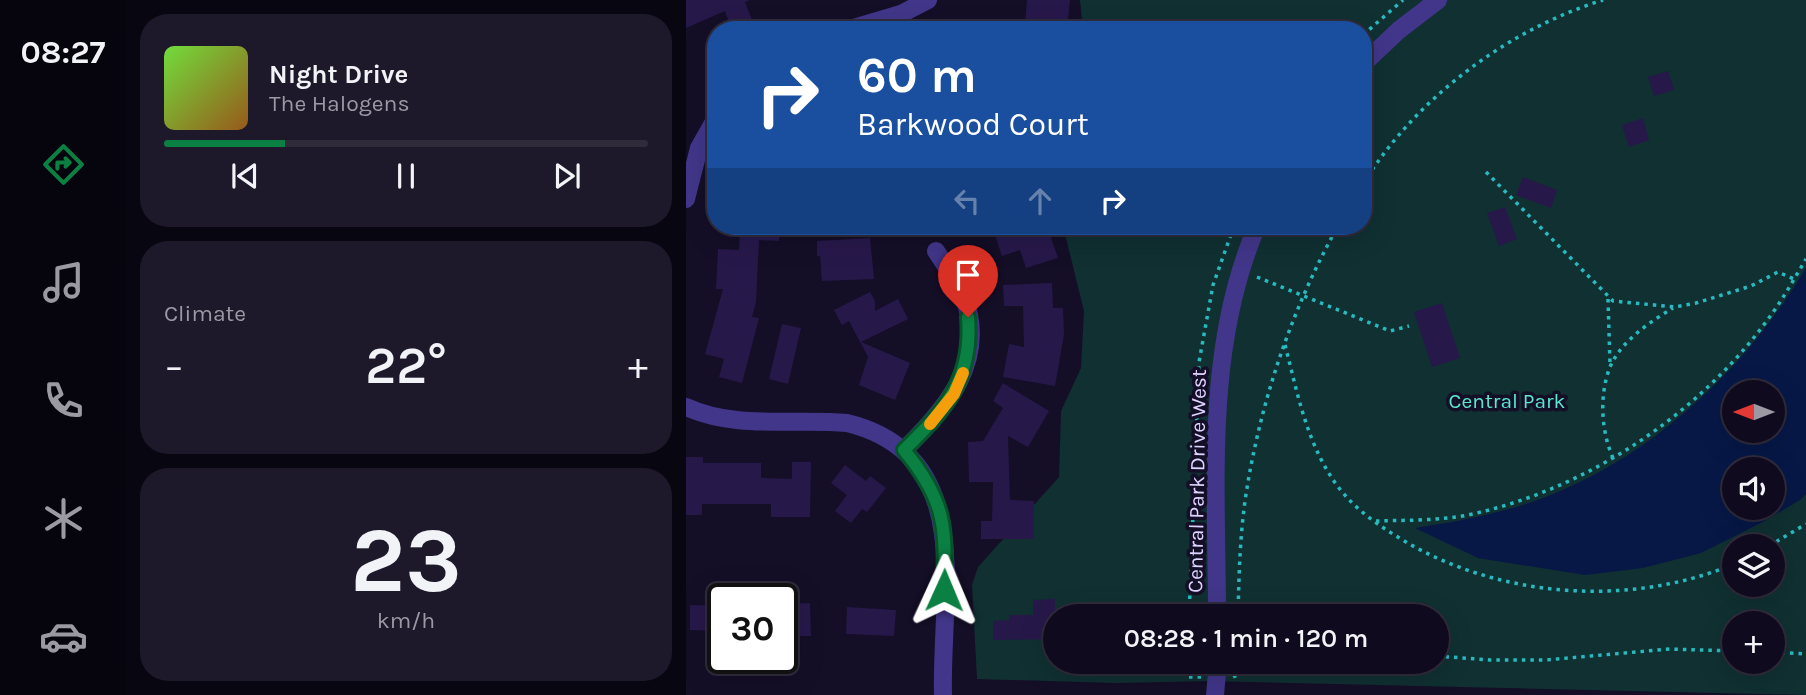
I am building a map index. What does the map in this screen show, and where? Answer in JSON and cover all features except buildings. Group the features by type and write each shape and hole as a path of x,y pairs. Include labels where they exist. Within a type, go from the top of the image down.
{"street":[{"path":"877,21 901,14 928,0"},
{"path":"1372,56 1399,30 1438,0"},
{"path":"686,199 699,148 707,134"},
{"name":"Central Park Drive West","path":"1217,604 1218,393 1226,329 1254,235"},
{"path":"904,450 954,394 968,357 969,336 964,299 936,251"},
{"path":"686,407 702,414 730,420 847,423 863,427 904,450 923,473 935,495 945,534 943,695"},
{"path":"1215,695 1223,674"}],"path":[{"path":"1372,27 1404,0"},
{"path":"1372,172 1401,134 1471,68 1561,16 1603,0"},
{"path":"1486,172 1608,299 1623,303 1675,307 1732,293 1778,272 1794,279"},
{"path":"1238,604 1247,486 1276,368 1315,266 1333,235"},
{"path":"1374,521 1453,518 1476,513 1549,490 1613,458 1675,415 1725,368 1762,326 1806,259"},
{"path":"1220,265 1304,294 1391,331 1409,326"},
{"path":"1608,299 1610,366 1603,414 1606,440 1613,458"},
{"path":"1610,366 1638,332 1675,307"},
{"path":"1285,345 1303,418 1320,459 1341,490 1362,513 1433,557 1478,573 1537,587 1583,591 1642,589 1685,580 1722,568"},
{"path":"1785,536 1806,524"},
{"path":"1449,657 1546,660 1670,649 1722,651"},
{"path":"1785,653 1806,654"}],"green space":[{"name":"Central Park","path":"1080,0 1806,0 1806,695 1210,681 1117,683 977,679 972,585 978,567 1059,477 1061,411 1081,368 1084,311 1065,235 1372,235 1372,21 1082,21"}],"water":[{"path":"1806,268 1806,494 1785,509 1785,457 1722,457 1722,520 1766,520 1761,523 1739,534 1722,534 1722,542 1701,553 1643,568 1585,575 1478,558 1415,528 1476,517 1535,501 1617,462 1690,408 1754,342"}],"slow traffic":[{"path":"930,424 954,394 963,373"}],"route":[{"path":"944,590 945,534 941,516 935,495 923,473 904,450 954,394 968,357 968,317"}]}
